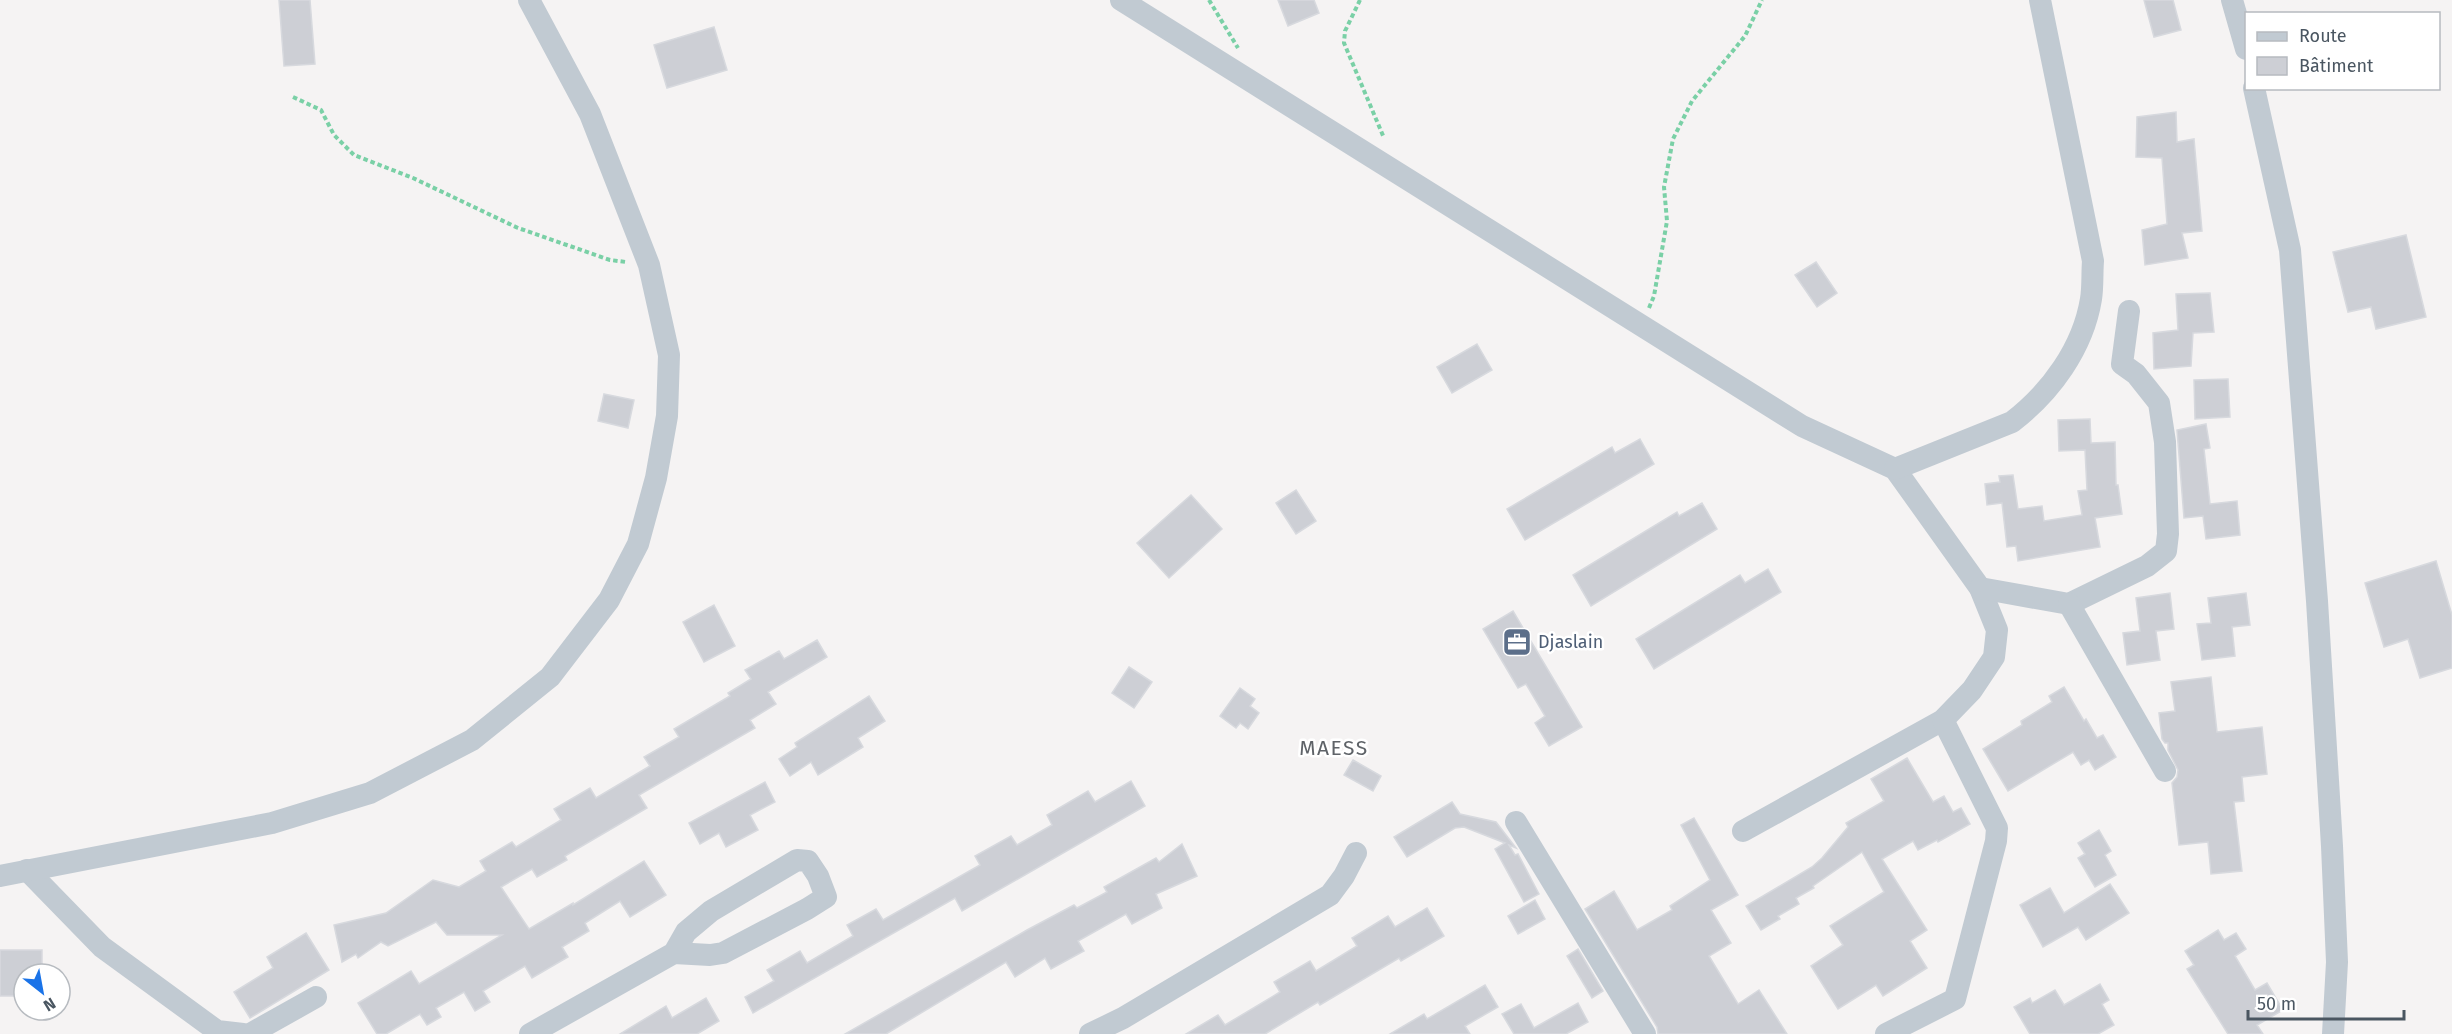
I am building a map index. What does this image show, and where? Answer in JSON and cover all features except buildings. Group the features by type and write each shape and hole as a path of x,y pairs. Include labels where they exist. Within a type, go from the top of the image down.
{"street":[{"path":"0,876 272,823 370,793 472,740 550,677 609,600 638,544 656,478 667,416 669,355 649,265 590,114 529,0"},
{"path":"1121,0 1802,426 1895,470 1980,588 1997,630 1994,657 1972,690 1943,720 1743,831"},
{"path":"1895,470 2012,422 2054,382 2076,347 2083,329 2091,298 2093,261 2040,0"},
{"path":"2232,0 2245,42"},
{"path":"2254,90 2290,250 2317,601 2331,834 2337,962 2333,1034"},
{"path":"1980,588 2068,604 2147,566 2166,551 2168,534 2165,442 2160,403 2136,374 2122,364 2128,311"},
{"path":"2068,604 2165,771"},
{"path":"1886,1034 1955,999 1996,841 1997,828 1943,720"},
{"path":"1516,822 1645,1034"},
{"path":"1090,1034 1123,1018 1330,895 1344,876 1356,853"},
{"path":"530,1034 674,952 686,932 711,911 797,860 808,861 818,876 826,897 807,909 723,953 710,955 674,952"},
{"path":"27,870 102,947 217,1031 243,1034"},
{"path":"250,1034 316,997"}],"path":[{"path":"1209,0 1239,49"},
{"path":"1360,0 1345,31 1344,43 1385,141"},
{"path":"1641,325 1654,296 1667,221 1664,187 1673,139 1692,101 1745,36 1762,0"},
{"path":"293,97 321,110 334,135 354,155 413,177 518,228 610,260"}],"place":[{"name":"Djaslain","path":"1517,642"}],"district":[{"name":"MAESS","path":"1334,748"}]}
